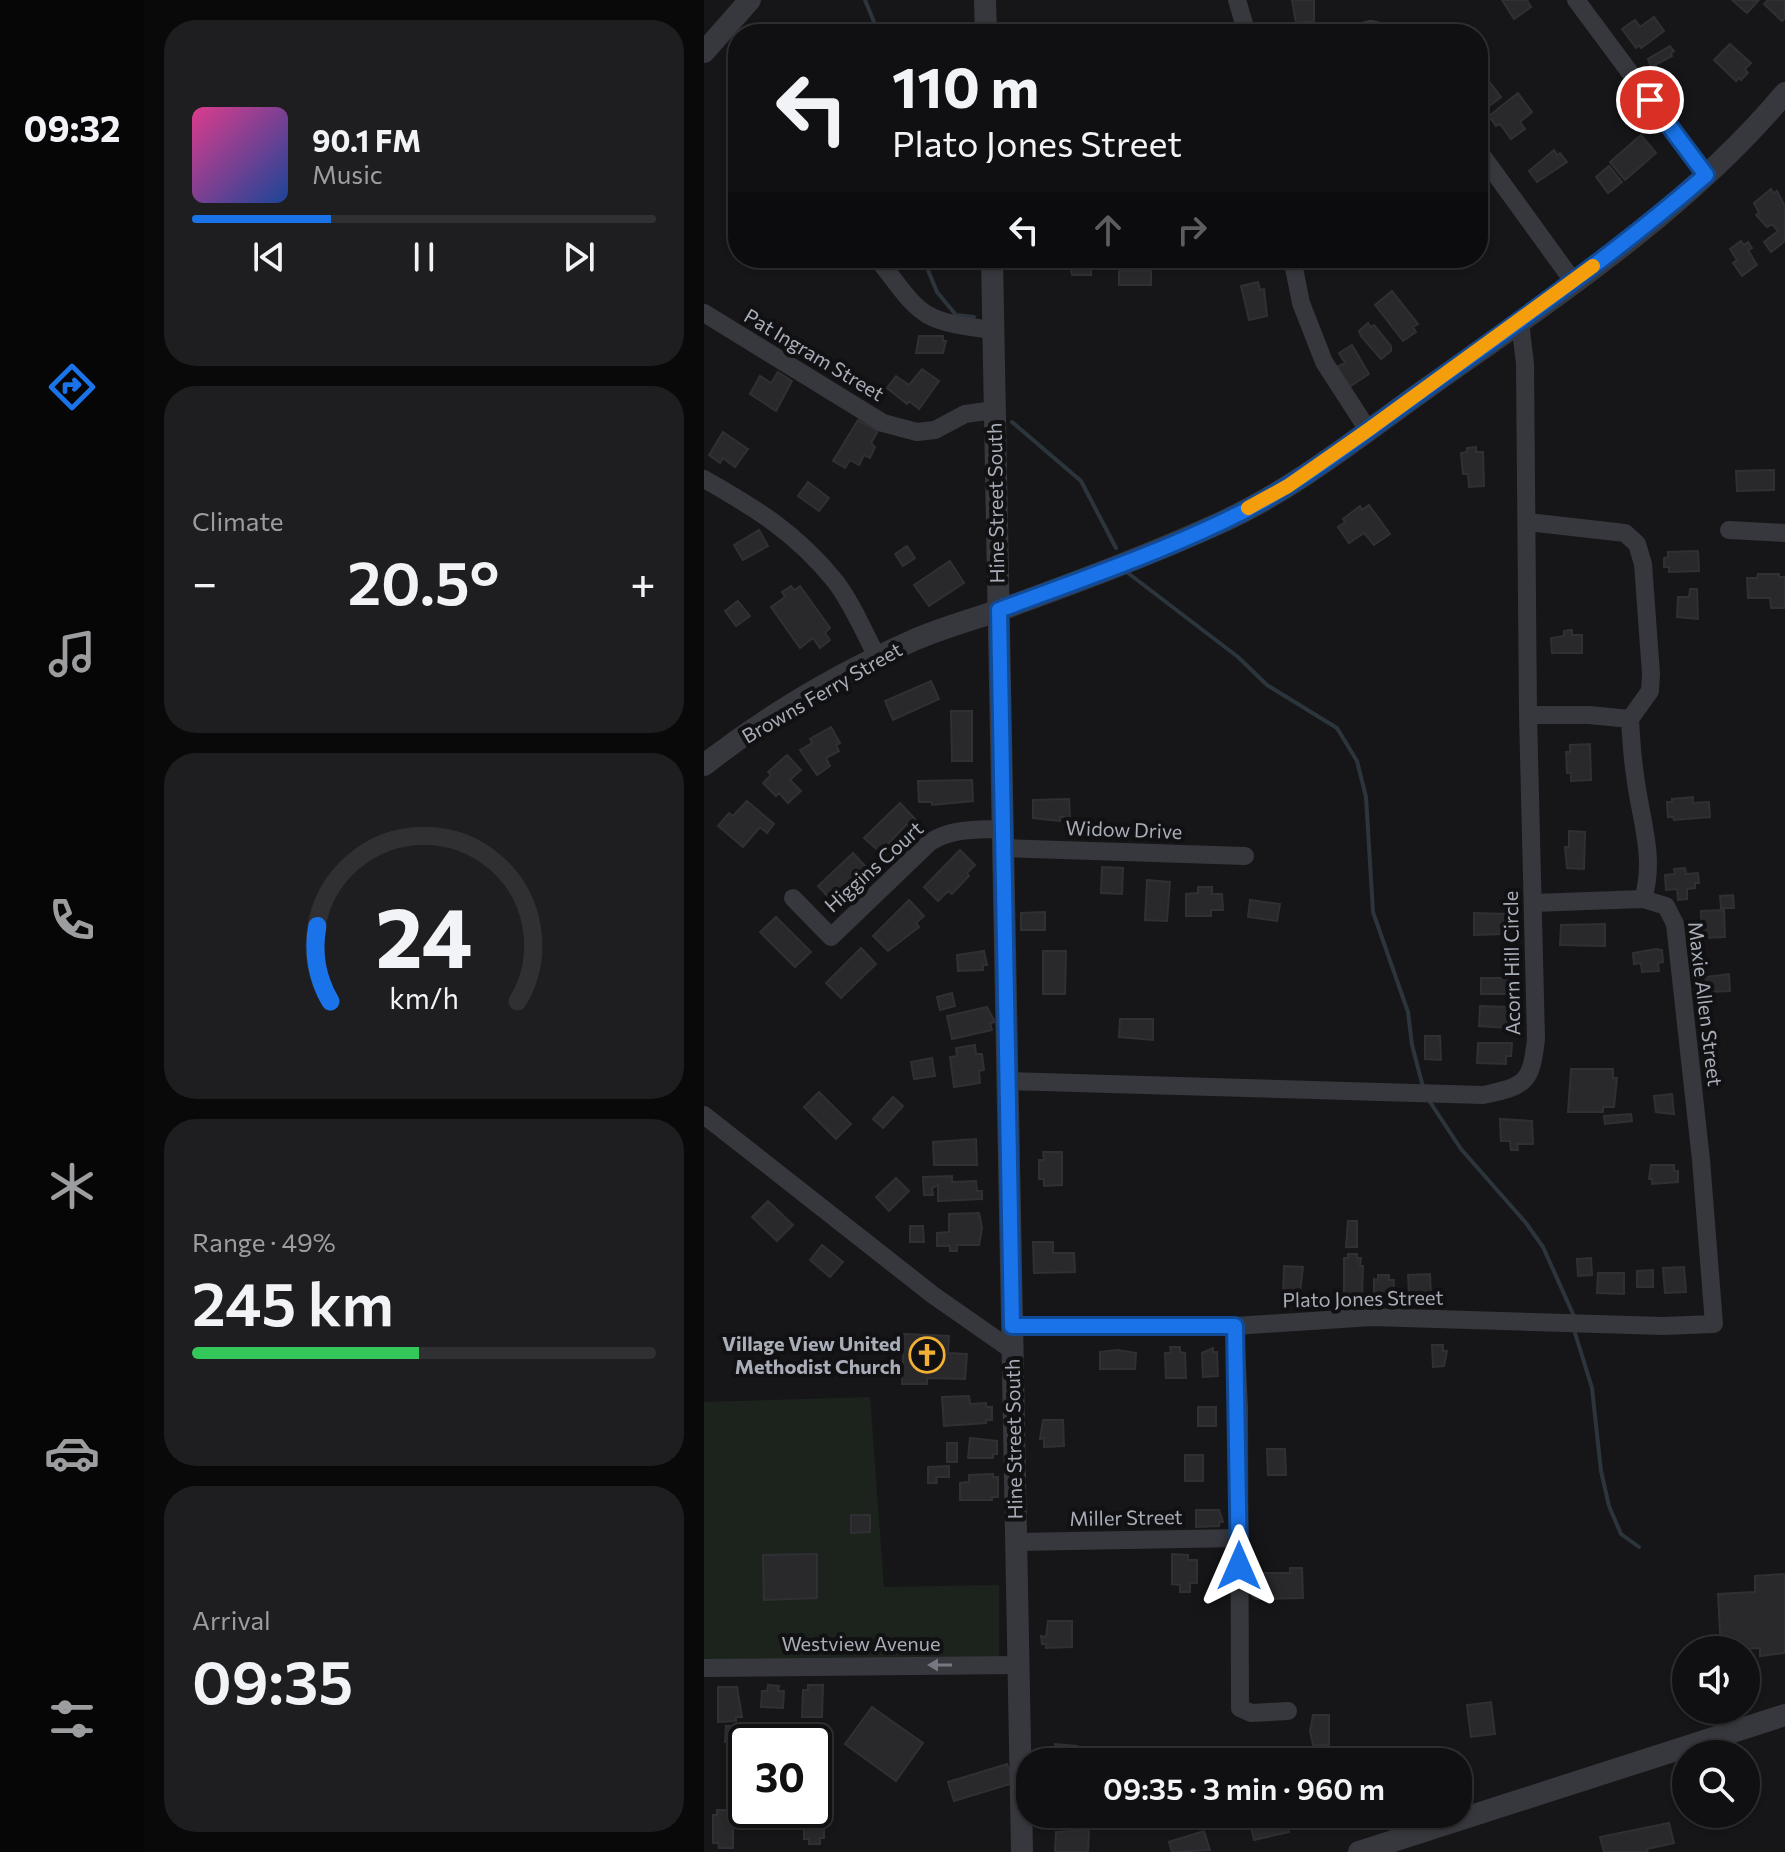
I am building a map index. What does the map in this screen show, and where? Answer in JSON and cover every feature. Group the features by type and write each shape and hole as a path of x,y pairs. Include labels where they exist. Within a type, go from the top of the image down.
{"street":[{"path":"729,24 750,0"},
{"path":"985,0 986,24"},
{"path":"1237,0 1244,24"},
{"path":"1576,0 1706,175"},
{"path":"704,52 728,25"},
{"name":"Browns Ferry Street","path":"704,765 773,717 877,657 918,638 1159,550 1226,521 1288,486 1520,322 1655,218 1706,175 1785,93"},
{"path":"1488,164 1573,281"},
{"path":"885,268 916,309 927,317 951,325 994,330"},
{"name":"Hine Street South","path":"992,268 1022,1852"},
{"path":"1294,268 1301,303 1324,362 1368,430"},
{"name":"Pat Ingram Street","path":"704,313 883,423 917,432 935,430 965,414 994,410"},
{"name":"Acorn Hill Circle","path":"1008,1081 1483,1095 1519,1085 1532,1072 1536,1039 1528,715 1528,522 1525,364 1520,322"},
{"path":"704,479 771,517 798,541 837,583 877,657"},
{"path":"1528,522 1625,533 1637,544 1643,564 1651,674 1650,691 1630,719 1635,775 1648,845 1650,876 1643,899 1533,903"},
{"path":"1729,530 1785,533"},
{"path":"1528,715 1630,719"},
{"name":"Higgins Court","path":"793,898 831,937 930,842 954,831 1002,839"},
{"name":"Widow Drive","path":"1002,839 1245,856"},
{"name":"Maxie Allen Street","path":"1643,899 1666,906 1679,942 1714,1324"},
{"path":"704,1115 933,1295 1013,1351"},
{"name":"Plato Jones Street","path":"1012,1326 1235,1326 1372,1317 1663,1326 1714,1324"},
{"path":"1235,1326 1240,1708 1251,1713 1288,1711"},
{"name":"Miller Street","path":"1015,1542 1239,1538"},
{"name":"Westview Avenue","path":"704,1668 1018,1665"},
{"path":"1359,1852 1785,1715"}],"shaded area":[{"path":"870,1397 884,1587 999,1585 999,1660 704,1662 704,1402"}],"building":[{"path":"1292,0 1314,0 1314,21 1296,23"},
{"path":"1502,0 1527,0 1531,7 1514,19"},
{"path":"1732,0 1759,0 1747,13"},
{"path":"1768,0 1785,0 1785,18 1782,21 1764,4"},
{"path":"1654,17 1664,31 1641,48 1639,45 1636,48 1622,29 1635,20 1640,27"},
{"path":"1730,44 1751,63 1745,69 1748,73 1741,80 1736,81 1714,60"},
{"path":"1670,46 1674,51 1672,56 1651,67 1648,59"},
{"path":"1488,80 1501,97 1488,107"},
{"path":"1518,93 1532,112 1520,122 1525,129 1511,139 1500,124 1496,126 1489,116"},
{"path":"1641,135 1656,153 1625,180 1610,162"},
{"path":"1554,150 1567,162 1537,182 1529,171"},
{"path":"1609,166 1622,182 1608,193 1596,177"},
{"path":"1771,189 1774,193 1777,191 1785,206 1785,241 1771,252 1764,242 1778,231 1772,224 1767,227 1756,215 1759,213 1754,203"},
{"path":"1741,241 1744,245 1748,242 1752,248 1748,250 1757,265 1742,276 1733,263 1737,260 1730,249"},
{"path":"1070,268 1091,268 1091,275 1072,275"},
{"path":"1119,271 1151,271 1151,285 1119,285"},
{"path":"1258,282 1260,290 1264,289 1267,316 1249,320 1241,286"},
{"path":"1392,291 1418,324 1413,327 1416,332 1403,341 1375,305"},
{"path":"1368,323 1371,327 1374,325 1391,346 1391,351 1381,359 1359,331"},
{"path":"919,336 943,336 943,341 946,341 943,353 916,353"},
{"path":"1352,345 1369,374 1349,387 1337,367 1345,363 1339,353"},
{"path":"922,369 939,381 919,409 909,401 907,404 887,388 896,376 909,385"},
{"path":"778,372 792,381 776,411 750,394 760,376 771,383"},
{"path":"858,420 878,431 871,443 875,447 870,458 864,455 859,465 850,460 845,468 833,461"},
{"path":"723,432 748,449 735,467 723,458 720,463 709,455"},
{"path":"1476,447 1476,452 1483,452 1484,486 1469,487 1468,474 1463,474 1461,453 1467,452 1467,448"},
{"path":"1774,470 1774,490 1737,491 1736,471"},
{"path":"808,482 829,498 819,511 798,496"},
{"path":"1369,505 1390,534 1374,545 1364,533 1349,543 1338,527 1360,506 1362,510"},
{"path":"759,530 768,546 743,560 734,545"},
{"path":"907,546 915,558 903,566 895,554"},
{"path":"1698,551 1699,571 1669,572 1669,567 1664,567 1668,552"},
{"path":"950,561 964,583 929,606 914,585"},
{"path":"1758,574 1785,577 1785,608 1771,608 1770,598 1748,598 1747,578 1757,578"},
{"path":"791,586 794,590 800,586 830,628 825,633 830,640 820,648 813,638 800,648 771,607 785,597 782,592"},
{"path":"1690,589 1697,589 1698,619 1677,617 1678,597 1689,597"},
{"path":"738,601 750,616 736,626 725,611"},
{"path":"1572,630 1572,635 1582,635 1582,653 1552,653 1551,638 1564,636 1564,631"},
{"path":"931,681 939,699 893,720 885,701"},
{"path":"951,711 972,711 972,761 952,761"},
{"path":"831,727 840,743 836,745 839,751 826,758 830,766 817,775 800,750 812,743 810,739"},
{"path":"1590,744 1591,780 1571,781 1571,773 1567,773 1566,752 1570,752 1570,745"},
{"path":"787,755 801,770 790,780 801,791 788,803 763,783 771,775 768,772"},
{"path":"972,780 973,801 932,805 932,802 919,802 918,781"},
{"path":"1693,797 1693,803 1709,802 1710,817 1674,820 1668,817 1667,802"},
{"path":"1069,799 1070,817 1060,817 1060,821 1033,818 1033,800"},
{"path":"747,801 774,824 767,833 760,827 743,847 718,826 729,813 733,816"},
{"path":"900,803 916,820 909,827 907,824 882,854 864,838"},
{"path":"1569,831 1585,832 1584,869 1567,868 1565,847 1569,847"},
{"path":"960,850 975,865 952,894 948,891 938,901 924,887"},
{"path":"853,853 867,868 832,901 818,886"},
{"path":"1102,867 1123,868 1122,894 1101,893"},
{"path":"1685,868 1686,874 1698,873 1699,883 1695,883 1695,888 1687,889 1687,899 1678,900 1677,889 1666,890 1665,875 1675,874 1674,869"},
{"path":"1147,880 1170,882 1167,921 1145,920"},
{"path":"1198,887 1212,887 1212,894 1222,894 1223,910 1211,910 1211,916 1186,916 1186,894 1198,893"},
{"path":"1733,895 1734,908 1721,908 1720,896"},
{"path":"909,900 924,916 916,923 919,927 888,951 873,936"},
{"path":"1250,900 1280,904 1277,921 1248,917"},
{"path":"1724,910 1725,937 1702,938 1701,911"},
{"path":"1045,912 1045,930 1021,930 1021,913"},
{"path":"1474,913 1509,914 1509,927 1504,927 1504,934 1474,935"},
{"path":"776,917 811,952 795,967 760,932"},
{"path":"1605,924 1605,946 1560,945 1561,925"},
{"path":"861,948 876,964 841,998 826,983"},
{"path":"1662,950 1663,962 1658,963 1659,971 1642,972 1641,963 1634,964 1633,953"},
{"path":"984,951 987,965 983,965 983,970 958,971 957,955"},
{"path":"1043,951 1066,951 1065,994 1043,994"},
{"path":"1729,974 1730,991 1707,992 1705,977"},
{"path":"1481,978 1507,978 1511,980 1511,990 1507,990 1506,994 1481,994"},
{"path":"952,993 955,1006 940,1010 937,997"},
{"path":"1480,1006 1508,1007 1508,1014 1514,1015 1514,1023 1509,1022 1508,1028 1479,1026"},
{"path":"987,1007 995,1022 990,1023 992,1030 952,1039 947,1016"},
{"path":"1120,1019 1153,1019 1153,1040 1119,1037"},
{"path":"1425,1036 1440,1036 1441,1060 1425,1059"},
{"path":"1478,1043 1512,1043 1511,1056 1506,1056 1506,1064 1477,1063"},
{"path":"975,1045 976,1054 982,1054 984,1070 979,1071 980,1083 954,1087 950,1057 957,1056 956,1048"},
{"path":"932,1058 935,1076 914,1079 911,1062"},
{"path":"1571,1069 1613,1069 1613,1078 1617,1078 1614,1107 1603,1107 1603,1112 1568,1112"},
{"path":"819,1092 851,1124 836,1139 804,1107"},
{"path":"1672,1094 1674,1114 1656,1112 1654,1096"},
{"path":"893,1097 903,1106 883,1128 873,1119"},
{"path":"1631,1114 1632,1121 1605,1124 1604,1116"},
{"path":"1500,1119 1532,1121 1533,1144 1517,1144 1518,1150 1511,1150 1510,1141 1501,1141"},
{"path":"976,1139 977,1165 934,1165 933,1142"},
{"path":"1043,1152 1062,1152 1062,1185 1044,1186 1044,1179 1039,1179 1039,1160 1044,1160"},
{"path":"1651,1165 1674,1165 1674,1171 1678,1171 1678,1182 1652,1184 1652,1179 1649,1179"},
{"path":"952,1176 952,1182 976,1181 977,1191 982,1191 982,1199 938,1201 938,1185 932,1188 933,1195 924,1195 923,1177"},
{"path":"896,1178 909,1191 889,1211 876,1197"},
{"path":"768,1201 793,1225 777,1241 752,1217"},
{"path":"979,1213 982,1228 979,1245 957,1245 957,1251 950,1251 950,1246 937,1246 937,1233 949,1232 949,1214"},
{"path":"1348,1221 1357,1221 1357,1247 1346,1247"},
{"path":"910,1226 923,1226 924,1242 910,1242"},
{"path":"1033,1242 1053,1242 1053,1253 1074,1253 1075,1272 1034,1273"},
{"path":"822,1245 843,1262 830,1277 810,1260"},
{"path":"1348,1254 1357,1254 1357,1258 1361,1258 1360,1301 1344,1297 1344,1258 1348,1258"},
{"path":"1591,1258 1592,1275 1578,1276 1577,1259"},
{"path":"1284,1266 1303,1267 1299,1301 1283,1300"},
{"path":"1684,1267 1686,1292 1665,1293 1663,1268"},
{"path":"1653,1270 1653,1287 1637,1287 1637,1271"},
{"path":"1598,1273 1624,1273 1624,1294 1597,1293"},
{"path":"1430,1274 1431,1296 1412,1296 1408,1275"},
{"path":"1378,1275 1389,1275 1389,1280 1394,1280 1393,1299 1389,1303 1374,1298 1374,1279 1378,1280"},
{"path":"904,1334 949,1336 948,1353 967,1354 965,1379 927,1378 927,1384 902,1384"},
{"path":"1432,1345 1443,1345 1443,1351 1447,1351 1444,1366 1433,1367"},
{"path":"1170,1347 1180,1347 1180,1352 1185,1353 1186,1378 1166,1378 1165,1353 1171,1353"},
{"path":"1213,1348 1213,1352 1217,1352 1218,1376 1203,1377 1202,1353"},
{"path":"1118,1350 1136,1353 1135,1369 1100,1369 1100,1352"},
{"path":"969,1396 970,1404 986,1403 986,1407 992,1407 992,1420 944,1426 942,1397"},
{"path":"1198,1407 1216,1407 1216,1426 1198,1426"},
{"path":"1043,1420 1063,1420 1064,1446 1044,1447 1044,1438 1040,1439"},
{"path":"970,1438 997,1441 997,1454 993,1454 993,1458 968,1458"},
{"path":"947,1443 957,1443 957,1462 947,1462"},
{"path":"1267,1449 1285,1449 1286,1475 1268,1475"},
{"path":"1185,1455 1203,1455 1203,1481 1185,1481"},
{"path":"949,1466 949,1477 936,1477 937,1483 928,1483 928,1467"},
{"path":"993,1474 993,1477 998,1477 998,1497 992,1497 992,1500 960,1500 960,1483 969,1482 969,1475"},
{"path":"1196,1510 1219,1510 1223,1522 1219,1522 1219,1526 1196,1527"},
{"path":"851,1515 870,1515 870,1532 851,1533"},
{"path":"817,1554 817,1598 764,1600 763,1555"},
{"path":"1172,1554 1188,1555 1188,1560 1197,1560 1197,1583 1190,1583 1190,1592 1180,1592 1180,1585 1172,1584"},
{"path":"1290,1568 1302,1568 1303,1598 1256,1599 1252,1596 1251,1583 1256,1583 1256,1573 1290,1573"},
{"path":"1785,1574 1785,1653 1760,1656 1760,1636 1720,1636 1718,1594 1755,1592 1755,1576"},
{"path":"1048,1621 1072,1621 1072,1647 1046,1648 1046,1644 1042,1644 1041,1636 1046,1637"},
{"path":"768,1685 779,1686 778,1691 784,1691 783,1708 761,1707 762,1691 767,1691"},
{"path":"808,1685 823,1685 822,1717 802,1717 803,1690 808,1690"},
{"path":"718,1687 737,1687 742,1717 736,1717 736,1721 718,1722"},
{"path":"1491,1702 1495,1734 1471,1737 1467,1705"},
{"path":"872,1707 923,1743 896,1781 845,1744"},
{"path":"1313,1715 1329,1715 1329,1745 1313,1745 1310,1731"},
{"path":"1055,1744 1077,1748 1055,1748"},
{"path":"1007,1764 1013,1783 954,1801 948,1782"},
{"path":"717,1810 728,1810 728,1828 733,1828 733,1848 719,1848 718,1843 713,1843 713,1815 717,1815"},
{"path":"1669,1823 1674,1843 1647,1849 1648,1852 1604,1852 1600,1837"},
{"path":"804,1828 824,1828 824,1838 820,1838 820,1844 809,1844 809,1839 804,1839"},
{"path":"1251,1828 1288,1828 1289,1832 1254,1840"},
{"path":"1089,1830 1088,1852 1055,1852 1056,1832"},
{"path":"1204,1831 1210,1850 1172,1852 1169,1842"}],"waterway":[{"path":"865,0 875,24"},
{"path":"927,268 937,292 956,315 974,317"},
{"path":"1012,422 1081,481 1116,548"},
{"path":"1128,573 1238,657 1267,685 1337,728 1357,761 1366,797 1373,912 1408,1012 1412,1045 1423,1087"},
{"path":"1428,1099 1461,1149 1543,1247 1573,1314"},
{"path":"1575,1333 1592,1388 1601,1471 1609,1506 1621,1534 1639,1547"}],"slow traffic":[{"path":"1248,508 1288,486 1368,430 1593,266"}],"place":[{"name":"Village View United Methodist Church","path":"927,1355"}],"route":[{"path":"1239,1566 1239,1408 1235,1326 1012,1326 999,610 1159,550 1226,521 1288,486 1520,322 1655,218 1706,175 1650,100"}]}
